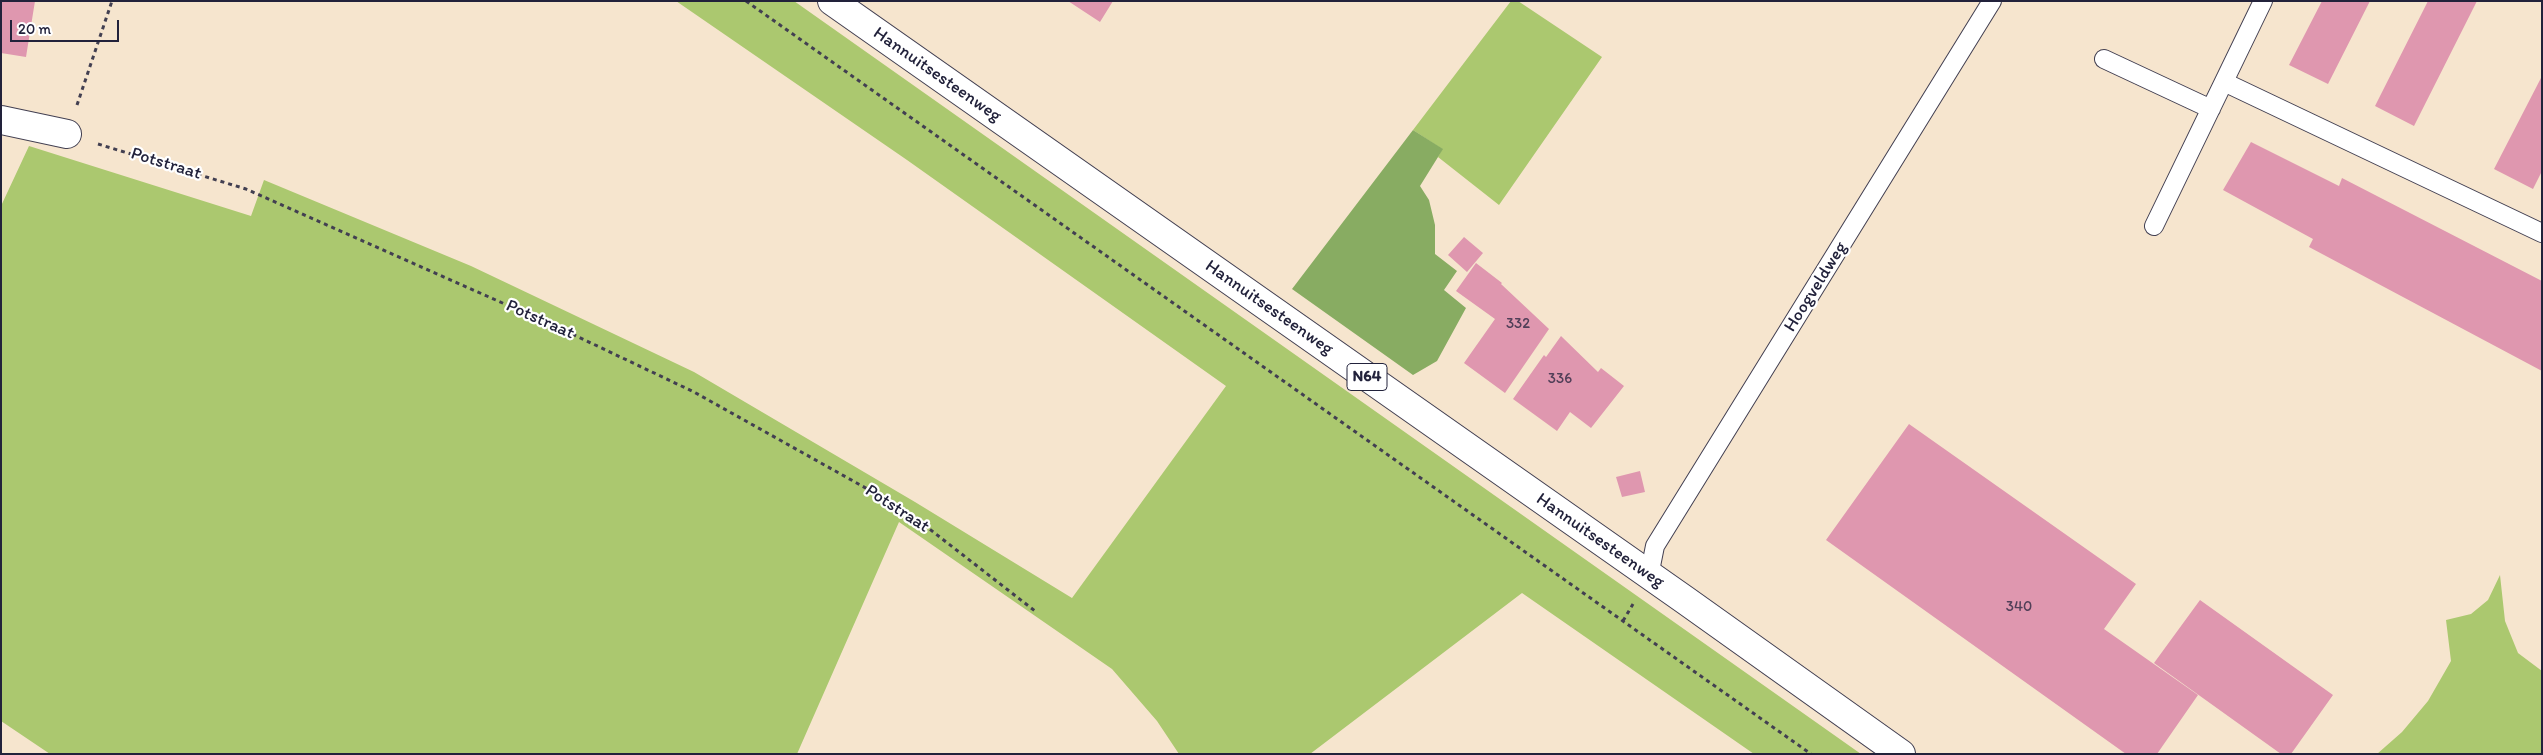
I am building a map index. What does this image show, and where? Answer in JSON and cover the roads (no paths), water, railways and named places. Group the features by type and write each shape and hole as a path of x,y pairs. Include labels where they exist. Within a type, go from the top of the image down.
{"main road":[{"name":"Hannuitsesteenweg","path":"832,1 1901,754"},
{"path":"1,120 67,134"}],"lane":[{"name":"Hoogveldweg","path":"1649,576 1655,546 1992,1"},
{"path":"2154,226 2264,1"},
{"path":"2104,59 2211,110"},
{"path":"2224,82 2542,233"}]}
